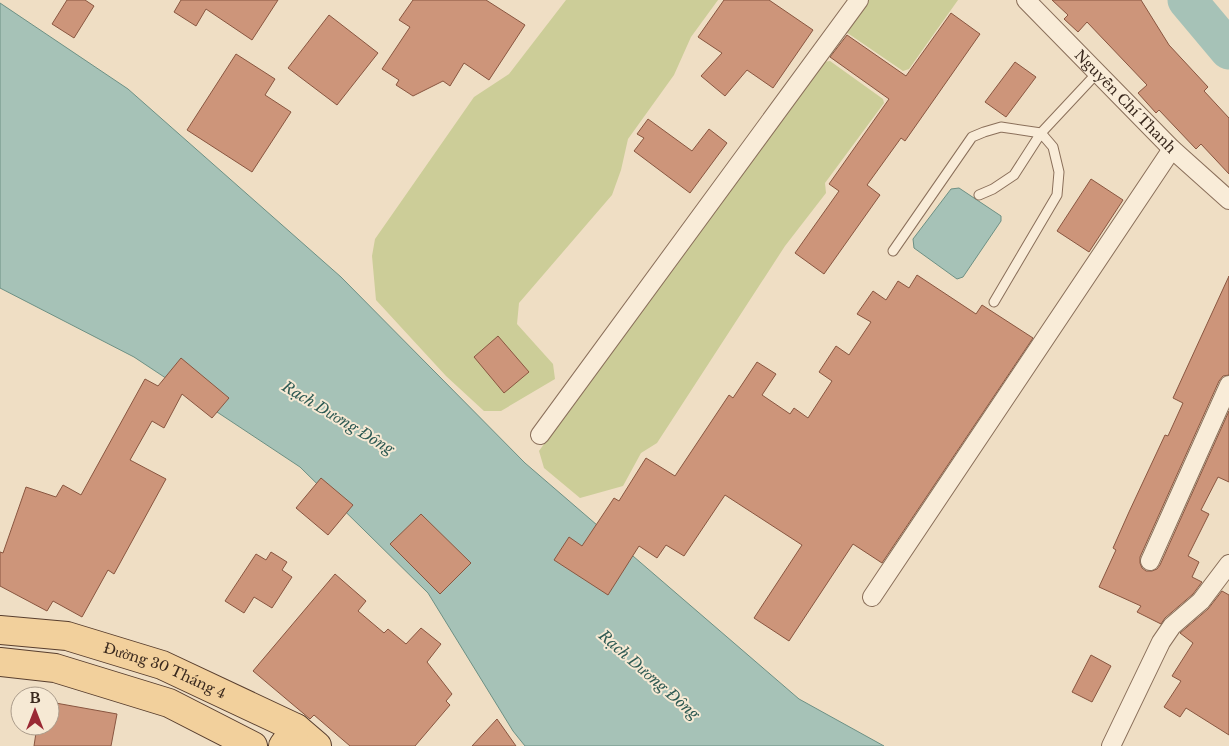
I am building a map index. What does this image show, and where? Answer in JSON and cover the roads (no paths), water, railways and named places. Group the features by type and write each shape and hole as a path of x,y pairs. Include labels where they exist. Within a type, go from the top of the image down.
{"main road":[{"name":"Đường 30 Tháng 4","path":"0,630 67,636 162,664 289,737 317,746"},
{"name":"Đường 30 Tháng 4","path":"0,662 55,668 169,703 253,746"}],"street":[{"path":"540,435 859,0"},
{"name":"Nguyễn Chí Thanh","path":"1026,0 1172,149 1229,200"},
{"path":"872,597 1172,149"},
{"path":"1150,561 1229,385"},
{"path":"1111,746 1161,642 1172,626 1200,601 1229,564"}],"lane":[{"path":"979,196 1014,175 1041,133 1098,72"},
{"path":"893,251 972,137 1002,127 1041,133 1053,147 1059,172 1057,195 994,302"}],"water":[{"path":"0,3 128,89 341,277 525,463 799,699 884,746 525,746 513,731 428,593 300,467 134,357 0,288"},
{"path":"959,188 1001,216 1001,221 963,277 957,279 914,248 913,239 951,189"}],"waterway":[{"name":"Rạch Dương Đông","path":"1187,0 1229,50"}]}
